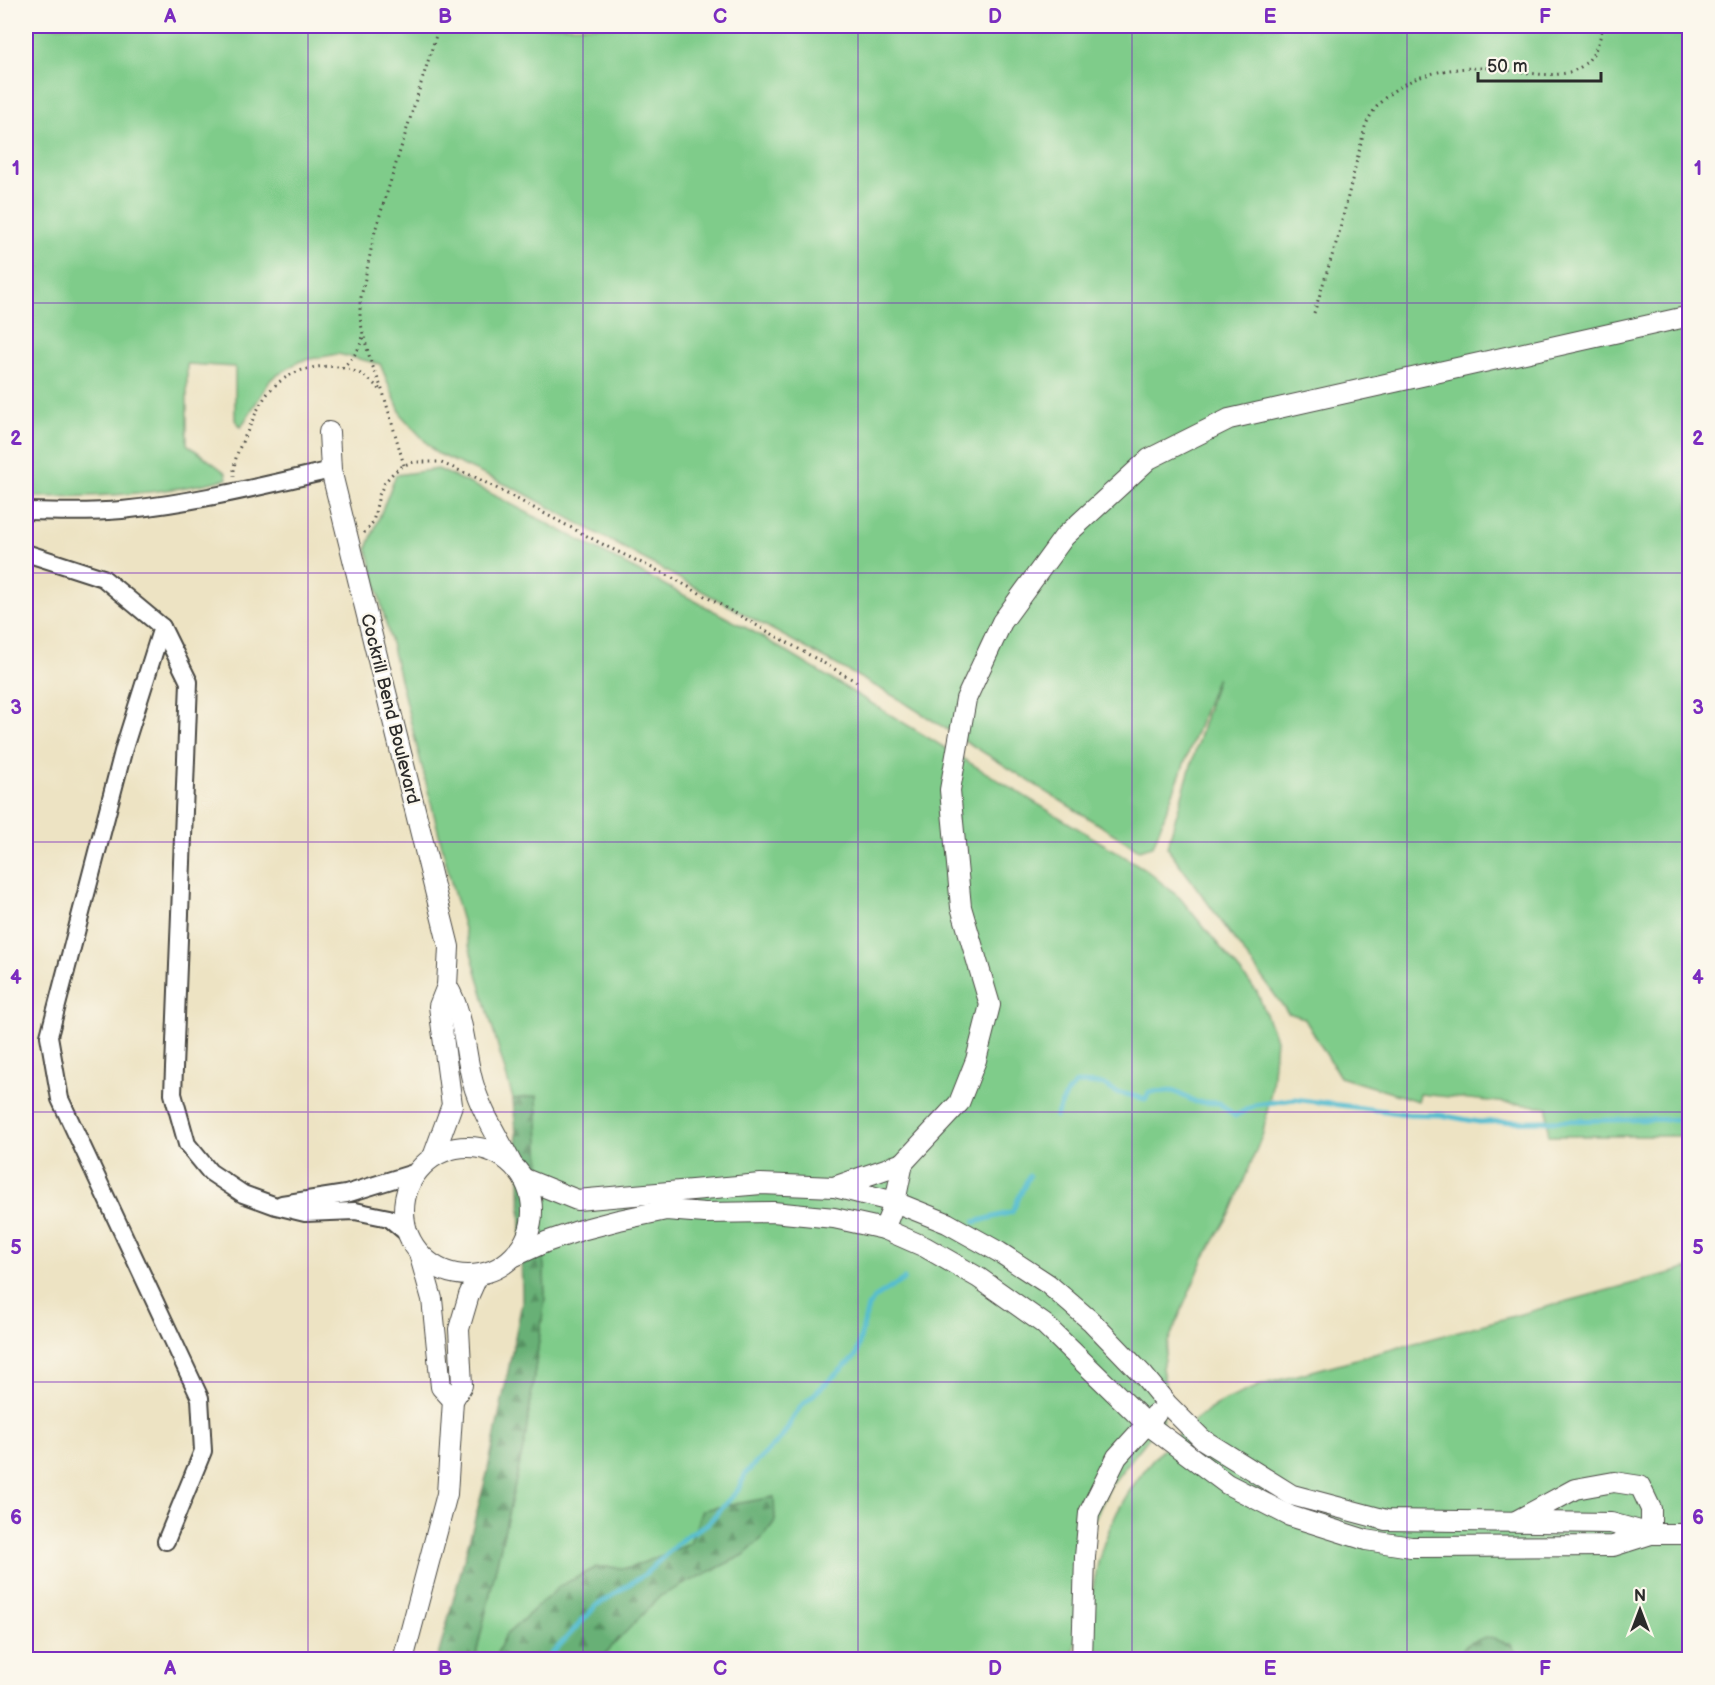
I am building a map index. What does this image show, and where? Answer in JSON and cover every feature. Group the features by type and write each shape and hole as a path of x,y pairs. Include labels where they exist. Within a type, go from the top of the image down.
{"street":[{"path":"834,1187 903,1163 958,1103 976,1060 990,1005 961,907 950,790 966,699 1002,622 1064,537 1149,459 1229,419 1689,316"},
{"name":"Cockrill Bend Boulevard","path":"329,432 331,470 448,947 447,986 439,1006 452,1105 433,1157"},
{"path":"26,511 121,510 195,500 331,470"},
{"path":"26,553 103,578 162,627 189,682 173,1094 187,1144 210,1172 243,1194 276,1206 305,1213 355,1211 389,1218 408,1234"},
{"path":"162,627 124,748 49,1036 60,1099 200,1398 203,1451 166,1541"},
{"name":"Cockrill Bend Boulevard","path":"447,986 456,1001 473,1084 486,1115 512,1163"},
{"path":"453,1400 441,1387 432,1299 419,1253 408,1234 404,1213 407,1191 417,1172 433,1157 453,1149 475,1147 494,1152 512,1163 525,1179 532,1198 533,1219 527,1239 515,1256"},
{"path":"884,1229 895,1202 903,1163"},
{"path":"276,1206 346,1194 417,1172"},
{"path":"525,1179 577,1200 666,1201 761,1184 834,1187 895,1202 947,1223 999,1252 1048,1284 1092,1322 1202,1439 1292,1495 1386,1520 1611,1523 1651,1534 1689,1534"},
{"path":"419,1253 436,1267 446,1271 478,1275 499,1268 515,1256 546,1242 619,1220 666,1201 705,1213 773,1212 834,1218 884,1229 980,1278 1044,1324 1147,1424 1227,1484 1290,1516 1366,1540 1411,1547 1613,1546 1651,1534"},
{"path":"403,1659 447,1494 453,1400 462,1385 459,1329 469,1295 478,1275"},
{"path":"1082,1659 1085,1557 1089,1513 1117,1457 1167,1404"},
{"path":"1514,1522 1575,1489 1614,1482 1640,1486 1651,1509 1651,1534"}],"path":[{"path":"404,465 363,334 360,302 367,262 439,26"},
{"path":"1314,313 1338,237 1365,127 1377,104 1400,86 1415,79 1448,70 1478,67 1551,74 1574,71 1583,66 1591,57 1603,26"},
{"path":"342,368 360,349 363,334"},
{"path":"236,491 233,467 235,457 257,410 269,392 281,381 306,368 342,368 363,376 383,392"},
{"path":"348,539 368,531 373,522 379,495 385,482 394,472 404,465 426,461 439,462 475,477 671,577 859,683"}],"green space":[{"path":"26,26 1689,26 1689,1136 1548,1136 1548,1107 1420,1094 1418,1101 1340,1077 1304,1018 1288,1013 1167,847 1217,677 1153,846 1139,850 897,698 520,491 436,453 402,416 380,364 338,354 300,361 271,379 241,427 235,420 235,367 187,364 187,444 226,473 227,479 177,489 127,494 26,497"},
{"path":"438,469 488,492 752,631 1145,869 1180,898 1257,992 1276,1039 1272,1086 1263,1133 1232,1210 1204,1258 1168,1342 1162,1368 1166,1389 1163,1420 1111,1485 1094,1520 1073,1659 600,1659 659,1596 744,1555 762,1538 775,1521 773,1497 690,1544 630,1568 597,1567 560,1586 506,1635 494,1659 475,1659 525,1440 545,1298 537,1096 513,1099 453,890 367,548 396,475"},
{"path":"537,1096 545,1298 525,1440 475,1659 437,1660 487,1474 522,1303 520,1178 513,1099"},
{"path":"1689,1268 1689,1659 1530,1659 1518,1656 1510,1644 1467,1644 1455,1659 1090,1660 1094,1582 1109,1529 1121,1504 1136,1481 1172,1440 1215,1406 1261,1385"},
{"path":"774,1497 775,1521 762,1538 744,1555 660,1596 600,1659 494,1659 506,1635 560,1586 597,1567 630,1568 690,1544 702,1510"},
{"path":"1486,1637 1510,1644 1518,1656 1530,1659 1455,1659 1467,1644"}],"waterway":[{"path":"1056,1116 1067,1093 1077,1083 1102,1084 1116,1092 1146,1099 1149,1092 1173,1091 1196,1102 1219,1103 1235,1116 1255,1105 1294,1099 1407,1114 1441,1115 1479,1122 1690,1119"},
{"path":"975,1222 1012,1212 1029,1176"},
{"path":"546,1660 596,1606 645,1574 686,1536 707,1524 738,1490 746,1473 782,1437 800,1407 856,1356 868,1307 875,1298 904,1279"}]}
